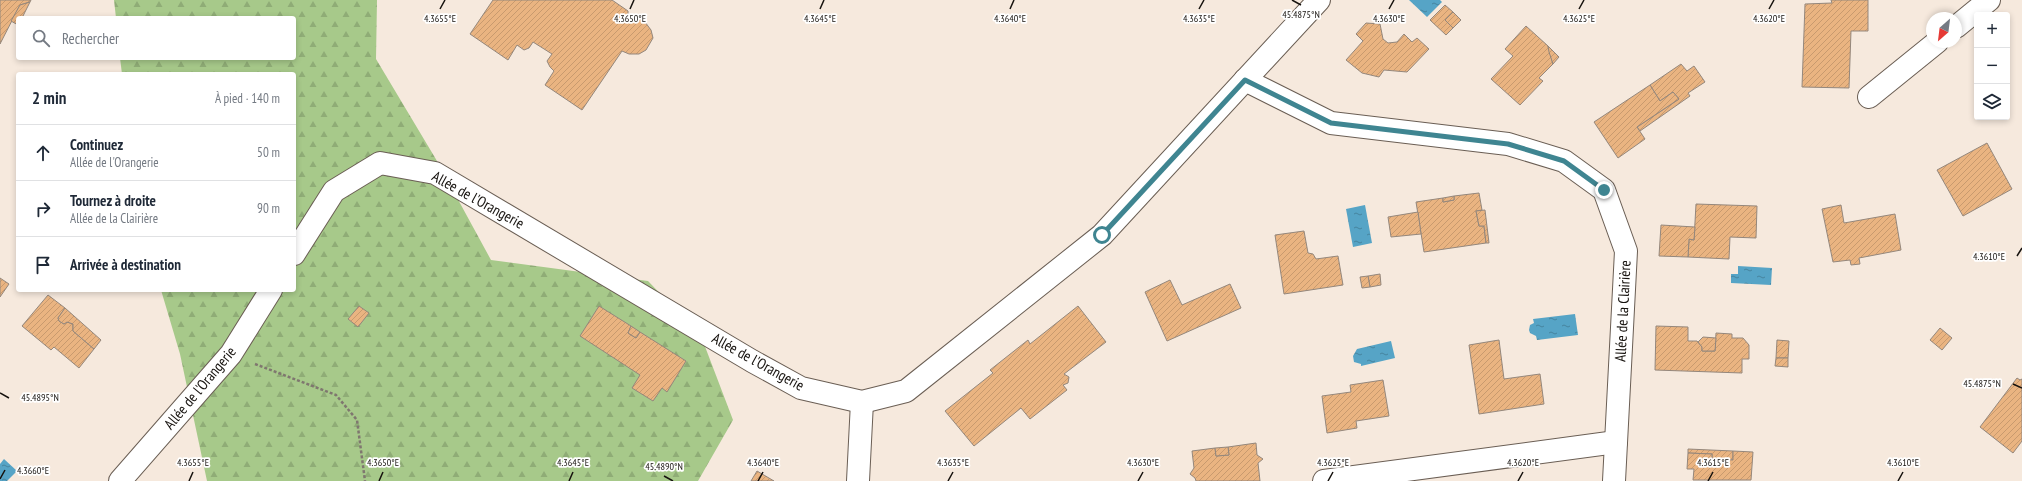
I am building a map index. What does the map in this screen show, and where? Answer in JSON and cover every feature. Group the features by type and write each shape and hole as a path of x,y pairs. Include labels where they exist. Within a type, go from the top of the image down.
{"street":[{"name":"Allée de l'Orangerie","path":"296,251 334,190 380,163 435,173 752,361 801,388 862,402 906,391 1102,235 1319,0"},
{"path":"1962,22 1989,0"},
{"path":"1869,97 1930,48"},
{"name":"Allée de la Clairière","path":"1245,80 1331,123 1508,144 1564,161 1604,190 1626,251 1614,481"},
{"name":"Allée de l'Orangerie","path":"120,481 231,354 270,292"},
{"path":"858,481 862,402"},
{"path":"1324,481 1616,442"}],"path":[{"path":"231,354 336,395 357,420 365,481"}],"green space":[{"path":"114,0 377,0 376,59 437,161 491,260 648,281 701,336 733,420 698,481 207,481 180,354 162,292 296,292 296,72 122,72 120,60 296,60 296,16 116,16"}],"water":[{"path":"1409,0 1440,0 1442,2 1427,17"},
{"path":"1365,205 1372,243 1353,247 1346,209"},
{"path":"1738,266 1772,268 1771,285 1731,283 1731,274 1738,274"},
{"path":"1575,314 1578,335 1537,340 1536,336 1530,333 1530,325 1534,323 1533,319"},
{"path":"1391,341 1395,358 1361,366 1361,364 1354,362 1353,356 1357,349"},
{"path":"4,459 17,471 7,481 0,481 0,464"}],"building":[{"path":"0,0 31,0 30,2 20,5 0,44"},
{"path":"493,0 612,0 628,11 628,18 638,17 645,22 651,30 653,38 646,50 639,54 629,54 622,51 582,110 545,85 554,71 547,61 552,54 533,42 529,48 524,50 517,45 508,60 470,34"},
{"path":"1831,0 1868,0 1868,31 1851,31 1849,88 1802,87 1805,4 1832,3"},
{"path":"30,2 23,16 16,16 16,24 11,21 20,5"},
{"path":"1445,5 1453,12 1445,20 1453,28 1446,35 1430,20"},
{"path":"1453,12 1461,20 1453,28 1445,20"},
{"path":"1366,23 1380,24 1383,39 1388,43 1397,42 1404,34 1412,42 1417,38 1429,49 1407,72 1384,70 1379,77 1362,73 1346,60 1363,41 1356,34"},
{"path":"1526,26 1548,46 1553,64 1539,78 1543,81 1520,105 1491,79 1513,56 1505,49"},
{"path":"1548,46 1559,57 1553,64 1549,52"},
{"path":"1681,64 1687,71 1694,66 1705,82 1688,93 1690,96 1640,131 1637,127 1679,99 1673,92 1660,101 1650,85"},
{"path":"1650,85 1660,101 1673,92 1679,99 1637,127 1645,139 1618,158 1594,122"},
{"path":"1987,143 2012,189 1963,216 1937,170"},
{"path":"1479,193 1482,210 1476,211 1479,226 1484,226 1486,243 1424,252 1416,202 1443,198 1443,202 1454,200 1454,196"},
{"path":"1454,196 1454,200 1443,202 1443,198"},
{"path":"1696,204 1757,206 1756,238 1730,237 1729,259 1688,257 1689,239 1694,240"},
{"path":"1841,205 1844,223 1895,214 1901,250 1859,258 1860,264 1851,265 1850,260 1833,262 1822,209"},
{"path":"1485,210 1489,243 1486,243 1484,226 1479,226 1476,211"},
{"path":"1418,212 1421,234 1391,237 1388,217"},
{"path":"1661,225 1695,227 1694,240 1689,239 1688,257 1659,256"},
{"path":"1304,231 1308,253 1313,254 1316,259 1338,256 1343,285 1284,294 1275,235"},
{"path":"1380,274 1381,285 1370,287 1368,276"},
{"path":"1368,276 1370,287 1362,288 1360,277"},
{"path":"0,278 9,284 0,297"},
{"path":"1170,280 1182,305 1230,284 1241,308 1167,341 1145,292"},
{"path":"48,295 65,308 58,318 59,321 64,324 67,322 73,324 73,331 94,349 79,368 54,347 51,350 22,326"},
{"path":"359,306 369,313 358,327 348,319"},
{"path":"599,306 631,326 628,333 636,338 640,332 686,361 667,392 662,388 653,401 632,388 640,375 580,336"},
{"path":"1078,306 1106,342 1064,374 1069,377 1068,383 1063,385 1067,390 1030,419 1021,408 974,446 945,411 993,373 990,370 1028,340 1030,344"},
{"path":"65,308 101,340 94,349 73,331 73,324 67,322 64,324 59,321 58,318"},
{"path":"631,326 640,332 636,338 628,333"},
{"path":"1656,326 1688,327 1688,341 1697,341 1702,347 1702,351 1715,351 1716,333 1732,334 1732,338 1743,338 1749,345 1749,359 1742,359 1742,373 1655,370"},
{"path":"1940,328 1952,338 1942,350 1930,340"},
{"path":"1703,337 1716,338 1715,351 1702,351 1702,347 1698,342"},
{"path":"1499,340 1504,379 1540,374 1544,404 1479,414 1469,345"},
{"path":"1777,340 1789,341 1788,358 1776,358"},
{"path":"1776,358 1788,358 1788,367 1775,366"},
{"path":"2017,378 2020,380 2022,379 2022,441 2013,453 1980,427"},
{"path":"1383,380 1389,416 1356,421 1357,428 1327,433 1322,396 1351,392 1350,385"},
{"path":"1256,443 1257,455 1263,459 1258,463 1260,481 1196,481 1190,474 1194,468 1192,451 1215,448 1216,456 1229,455 1228,447"},
{"path":"1228,447 1229,455 1216,456 1215,448"},
{"path":"1688,449 1733,451 1733,460 1712,459 1712,454 1688,453"},
{"path":"1733,451 1753,452 1751,480 1693,480 1694,469 1687,469 1688,453 1712,454 1712,459 1733,460"},
{"path":"757,471 774,481 751,481"}],"route":[{"path":"1102,235 1245,80 1331,123 1508,144 1564,161 1604,190"}]}
